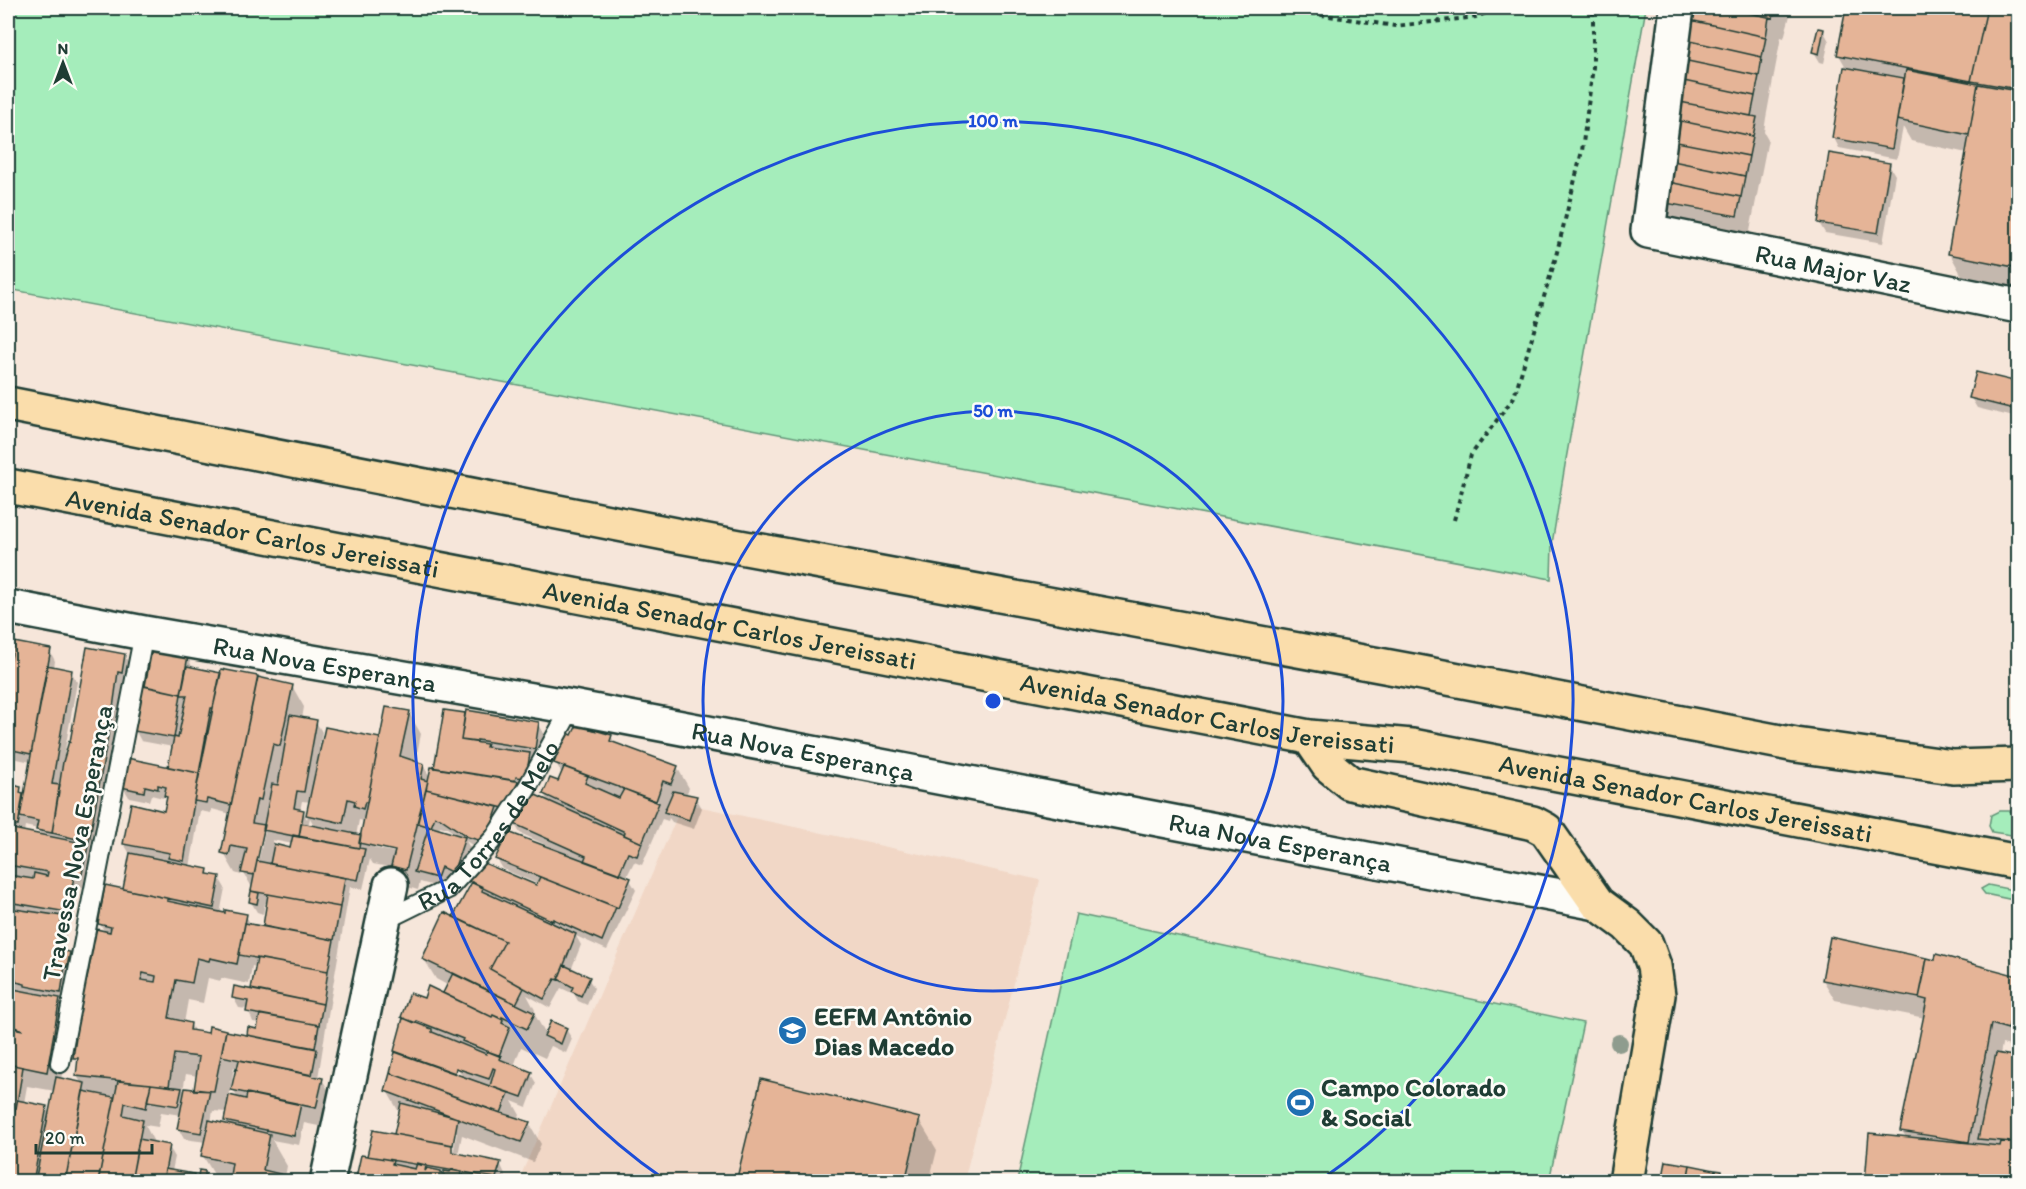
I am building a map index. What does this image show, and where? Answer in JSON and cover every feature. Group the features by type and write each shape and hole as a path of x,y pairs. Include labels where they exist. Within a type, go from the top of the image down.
{"main road":[{"path":"8,404 680,536 1418,672 1796,745 1953,767 2019,765"},
{"name":"Avenida Senador Carlos Jereissati","path":"8,486 1309,737 1412,746 2019,862"},
{"path":"1309,737 1328,765 1350,783 1533,823 1546,830 1597,903 1627,925 1646,945 1654,966 1658,994 1626,1182"}],"street":[{"name":"Rua Major Vaz","path":"1677,8 1648,231 2019,306"},
{"name":"Rua Nova Esperança","path":"8,607 144,633 572,707 1597,903"},
{"name":"Rua Torres de Melo","path":"327,1182 391,885"}],"lane":[{"name":"Travessa Nova Esperança","path":"60,1063 144,633"},
{"name":"Rua Torres de Melo","path":"383,921 448,889 495,837 527,788 572,707"}],"path":[{"path":"1276,8 1395,26 1476,17 1499,8"},
{"path":"1454,520 1471,455 1514,397 1555,260 1582,151 1593,67 1593,8"}],"shaded area":[{"name":"EEFM Antônio Dias Macedo","path":"683,803 1040,880 964,1181 518,1182"}],"green space":[{"path":"8,8 1646,8 1565,465 1552,544 1551,579 8,289"},
{"path":"1999,811 2018,811 2018,836 1992,832 1989,826 1991,815"},
{"path":"1988,885 2018,891 2018,901 1985,894 1981,889"},
{"name":"Campo Colorado & Social","path":"1076,914 1583,1023 1549,1181 1017,1181"}],"building":[{"path":"1692,8 1726,8 1769,17 1766,37 1690,20"},
{"path":"1726,8 1775,8 1773,18"},
{"path":"1846,8 1987,8 1971,81 1837,55"},
{"path":"1987,8 2018,8 2018,89 1971,81"},
{"path":"1690,20 1766,37 1762,57 1686,40"},
{"path":"1818,28 1824,29 1819,54 1812,52"},
{"path":"1686,40 1762,57 1759,76 1683,60"},
{"path":"1683,60 1759,76 1755,96 1679,80"},
{"path":"1844,67 1904,78 1892,149 1832,138"},
{"path":"1906,70 1978,84 1969,135 1897,120"},
{"path":"1679,80 1755,96 1751,116 1680,102"},
{"path":"1978,84 2018,91 2018,243 2014,267 1948,254"},
{"path":"1680,102 1757,117 1753,136 1676,120"},
{"path":"1676,120 1753,136 1749,156 1672,141"},
{"path":"1672,141 1749,156 1745,176 1668,160"},
{"path":"1829,153 1890,163 1878,233 1818,223"},
{"path":"1668,160 1745,176 1741,197 1664,181"},
{"path":"1664,181 1741,197 1737,216 1660,202"},
{"path":"2018,243 2018,267 2014,267"},
{"path":"1976,372 2018,382 2018,410 1969,398"},
{"path":"14,642 51,649 31,754 8,749 8,659 11,659"},
{"path":"87,647 125,654 122,673 118,672 89,842 52,833 63,762 70,742"},
{"path":"152,649 188,656 181,694 145,686"},
{"path":"47,665 72,670 52,784 60,785 52,833 36,830 38,821 20,817"},
{"path":"187,666 221,673 213,708 211,708 199,773 168,767 174,737 178,738 187,695 181,695"},
{"path":"221,669 258,676 231,805 207,799 206,803 194,801"},
{"path":"258,677 293,685 280,746 273,744 261,800 257,799 252,823 265,825 254,875 241,873 247,849 231,846 229,855 221,853"},
{"path":"143,686 181,694 174,738 134,731"},
{"path":"386,707 410,711 400,756 424,764 421,779 428,781 406,870 391,866 395,851 359,843"},
{"path":"444,710 465,713 461,740 487,744 486,747 530,753 526,778 516,777 515,781 434,768"},
{"path":"466,710 539,722 535,749 477,740 477,742 461,740"},
{"path":"290,715 317,720 304,792 297,791 294,808 304,810 299,837 263,830 272,784 278,785"},
{"path":"577,725 612,735 610,741 678,766 671,784 663,781 656,801 554,763 566,732 572,735"},
{"path":"325,727 380,738 367,802 363,809 354,806 355,801 348,799 343,823 306,815"},
{"path":"127,758 199,773 184,861 168,858 170,853 123,844 131,803 164,811 167,797 164,796 166,787 158,785 158,789 145,786 144,792 121,787"},
{"path":"431,767 518,781 512,810 426,789"},
{"path":"564,767 588,776 585,783 619,798 624,789 659,803 642,843 624,835 625,832 543,794 550,778 558,781"},
{"path":"8,778 14,779 13,785 21,787 20,793 23,794 18,826 8,824"},
{"path":"426,789 498,807 486,842 468,837 440,818 435,817 431,827 417,823"},
{"path":"673,791 697,796 689,820 664,812"},
{"path":"529,792 642,843 637,856 628,853 619,874 584,861 586,856 512,823"},
{"path":"301,823 361,835 359,848 299,837"},
{"path":"429,826 465,837 453,873 441,867 437,878 414,872"},
{"path":"8,828 77,842 78,839 89,842 81,878 74,877 67,912 8,902 8,875 33,879 34,873 47,876 48,872 8,865"},
{"path":"508,832 631,878 618,908 495,859"},
{"path":"293,835 365,849 358,880 270,864 274,844 290,848"},
{"path":"130,853 208,869 207,874 220,876 214,908 123,889"},
{"path":"477,860 536,885 540,877 616,907 602,941 468,881"},
{"path":"257,861 345,878 340,907 251,891"},
{"path":"472,882 483,887 482,891 576,934 558,980 555,979 544,999 490,969 505,941 453,917"},
{"path":"105,885 225,913 225,910 247,914 237,964 210,958 209,961 197,958 192,983 176,980 169,1018 191,1023 190,1030 208,1033 209,1026 226,1030 214,1091 194,1090 199,1057 174,1054 169,1086 76,1076 78,1058 73,1058 76,1038 71,1037 83,978 87,979 96,929 110,932 111,927 98,924","holes":["143,973 156,976 155,982 141,980"]},
{"path":"251,891 259,893 257,904 249,902"},
{"path":"268,894 340,907 334,940 263,926"},
{"path":"8,908 62,916 57,950 70,952 67,967 65,966 61,993 25,986 16,980 8,979"},
{"path":"444,912 505,941 490,969 524,988 516,1004 422,959"},
{"path":"245,923 334,940 328,971 239,955"},
{"path":"1830,937 1927,958 1919,998 1822,980"},
{"path":"1936,954 2018,976 2018,990 2008,1029 1991,1024 1969,1142 1900,1131 1927,1000 1919,998 1927,958 1935,960"},
{"path":"257,958 328,971 323,1004 251,989"},
{"path":"564,965 590,977 581,996 571,991 573,987 558,979"},
{"path":"453,973 535,1013 527,1029 502,1017 502,1019 493,1015 492,1017 443,993"},
{"path":"234,986 323,1004 319,1025 246,1012 248,1001 232,998"},
{"path":"428,986 492,1017 493,1015 503,1020 502,1023 510,1027 499,1056 462,1041 463,1039 401,1017 410,993 424,998"},
{"path":"8,988 60,998 47,1072 8,1064 8,1027 23,1030 8,1025"},
{"path":"260,1014 319,1025 315,1048 247,1035 248,1027 257,1029"},
{"path":"403,1018 486,1054 487,1051 501,1056 499,1059 532,1072 522,1097 490,1086 495,1069 493,1068 489,1079 456,1068 455,1073 394,1051"},
{"path":"551,1021 567,1028 561,1044 544,1036"},
{"path":"226,1031 317,1049 312,1075 221,1056"},
{"path":"395,1052 509,1093 501,1113 390,1073"},
{"path":"1996,1053 2018,1057 2018,1110 2012,1142 1978,1139"},
{"path":"239,1060 323,1078 316,1108 231,1090"},
{"path":"8,1064 23,1067 16,1109 8,1108"},
{"path":"390,1073 530,1122 521,1142 385,1091"},
{"path":"56,1077 85,1083 65,1182 35,1182"},
{"path":"761,1079 920,1118 905,1182 736,1182"},
{"path":"118,1081 151,1084 146,1108 125,1103 123,1115 143,1120 131,1182 98,1182"},
{"path":"151,1084 182,1088 178,1106 147,1101"},
{"path":"185,1088 210,1091 201,1133 177,1129"},
{"path":"83,1091 114,1097 98,1182 65,1182"},
{"path":"247,1093 301,1104 294,1136 224,1121 229,1095 246,1099"},
{"path":"17,1100 47,1106 33,1182 8,1182 8,1151"},
{"path":"401,1103 458,1118 453,1145 394,1134"},
{"path":"2018,1110 2018,1143 2012,1142"},
{"path":"209,1120 270,1134 263,1170 301,1179 301,1182 229,1182 232,1163 201,1156"},
{"path":"373,1130 452,1145 452,1152 501,1162 496,1178 367,1156"},
{"path":"1869,1133 2000,1146 2001,1142 2018,1143 2018,1182 1865,1182"},
{"path":"139,1139 170,1145 163,1182 131,1182"},
{"path":"361,1155 393,1160 392,1164 415,1169 417,1163 426,1165 425,1171 427,1168 441,1171 444,1174 444,1171 450,1172 452,1169 462,1171 459,1179 462,1181 464,1172 506,1180 506,1182 355,1182"},
{"path":"1666,1161 1690,1165 1687,1181 1663,1177"},
{"path":"1690,1165 1715,1170 1713,1182 1687,1182"},
{"path":"165,1169 194,1174 193,1182 163,1182"},
{"path":"199,1170 205,1171 205,1177 227,1182 199,1182"},
{"path":"1715,1170 1722,1171 1722,1174 1733,1175 1732,1182 1713,1182"},
{"path":"1663,1177 1687,1181 1687,1182 1662,1182"},
{"path":"1757,1177 1774,1179 1774,1182 1756,1182"}],"place":[{"name":"EEFM Antônio Dias Macedo","path":"793,1031"},
{"name":"Campo Colorado & Social","path":"1300,1102"}]}
